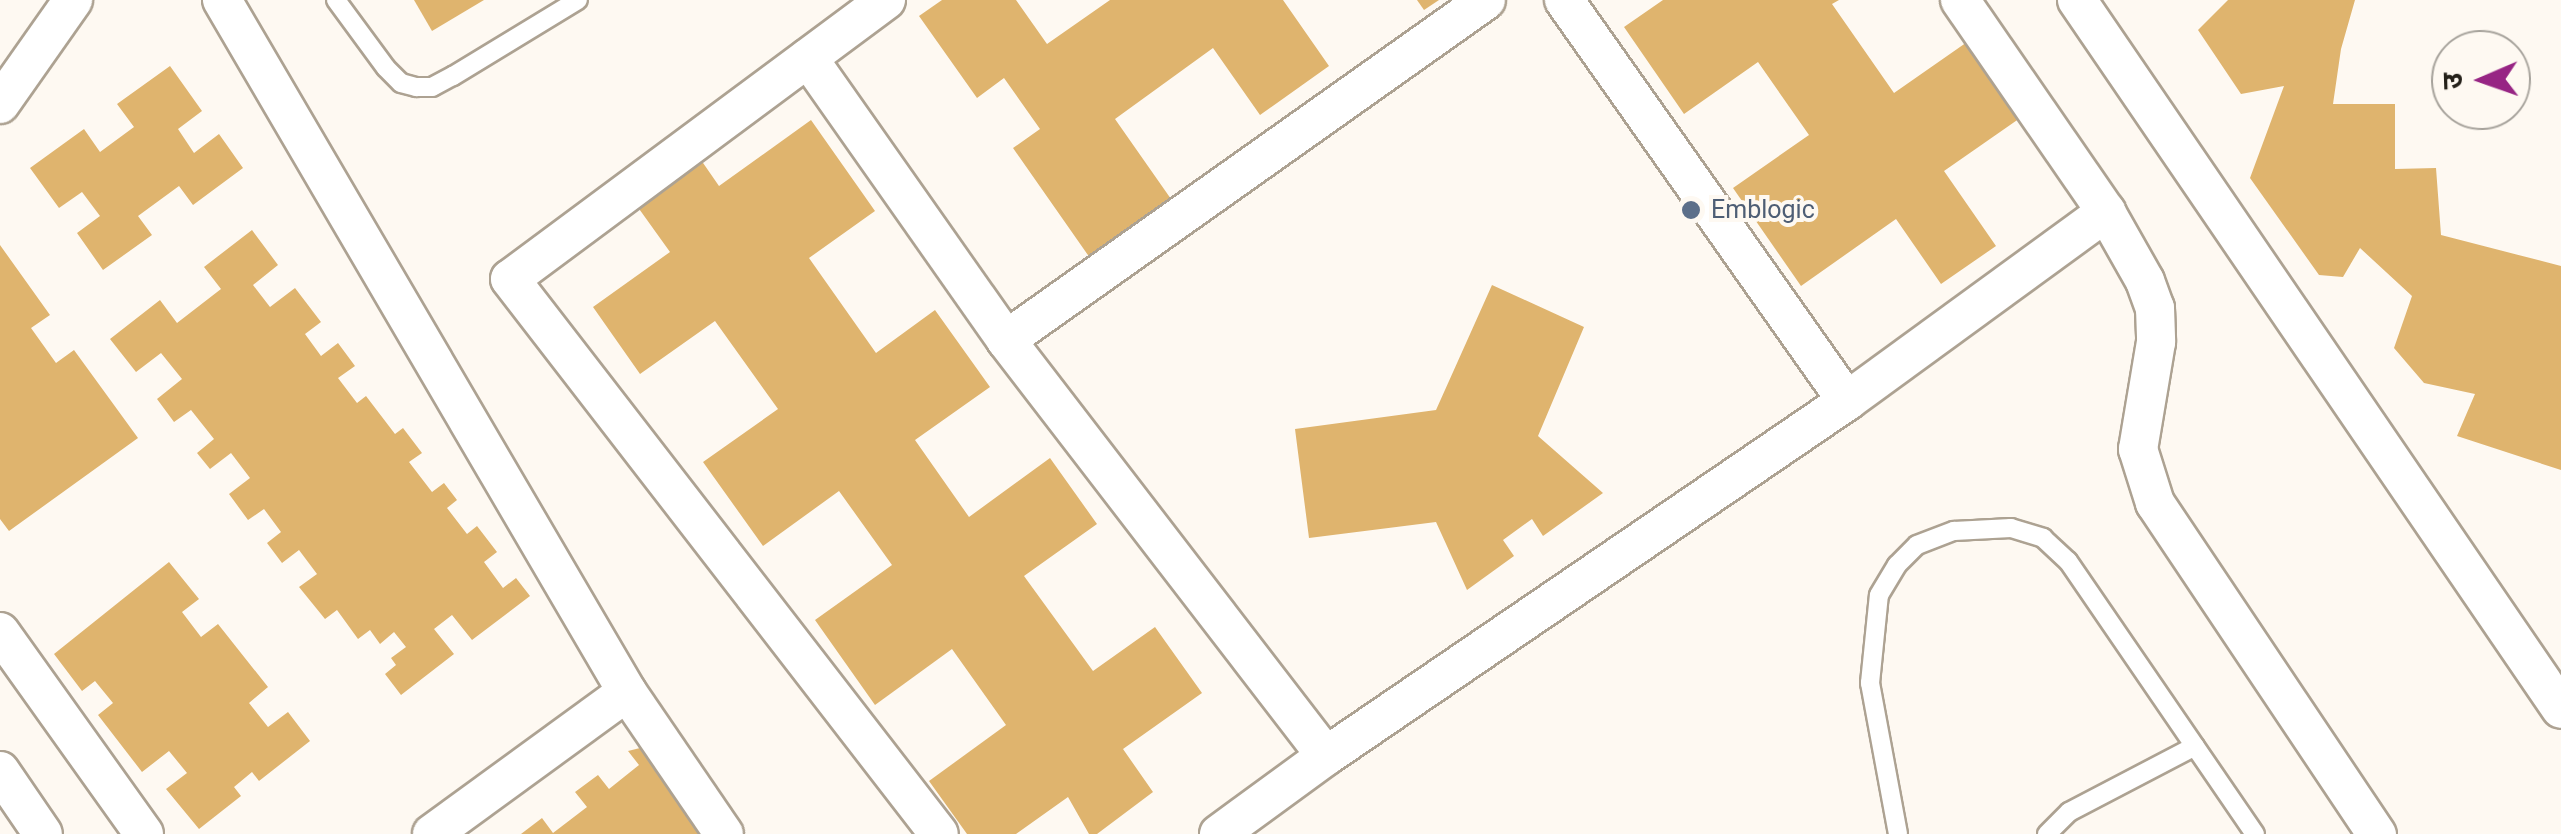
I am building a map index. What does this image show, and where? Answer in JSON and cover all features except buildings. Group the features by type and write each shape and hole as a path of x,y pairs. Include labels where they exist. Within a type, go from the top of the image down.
{"street":[{"path":"3,95 72,0"},
{"path":"222,0 628,692 724,834"},
{"path":"886,0 510,278 938,834"},
{"path":"1006,340 1486,0"},
{"path":"1564,0 1847,401"},
{"path":"1960,0 2106,212 2155,308 2156,342 2138,449 2155,503 2377,834"},
{"path":"2077,0 2561,708"},
{"path":"808,58 1006,340 1326,756"},
{"path":"1219,834 1326,756 1847,401 2106,212"},
{"path":"0,632 144,834"},
{"path":"432,834 628,692"},
{"path":"0,771 43,834"}],"lane":[{"path":"336,0 386,68 401,82 416,87 432,86 453,76 578,0"},
{"path":"1898,834 1870,683 1872,628 1879,595 1896,565 1917,546 1954,531 2011,528 2043,538 2068,561 2255,834"},
{"path":"2048,834 2069,812 2195,746"}],"place":[{"name":"Emblogic","path":"1691,210"}]}
